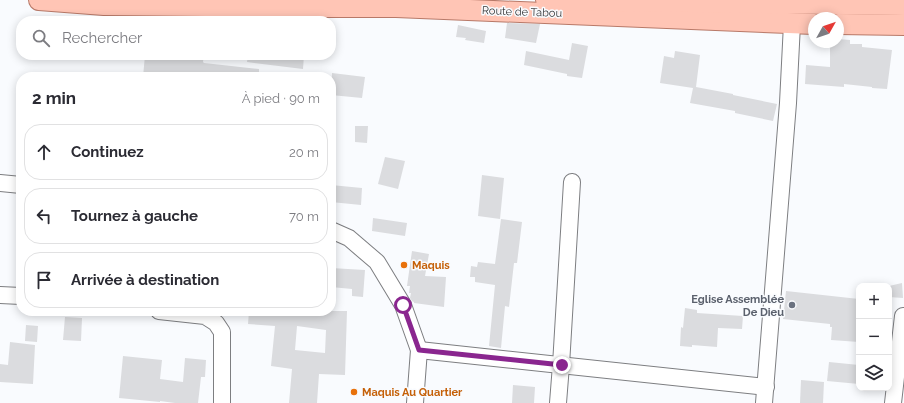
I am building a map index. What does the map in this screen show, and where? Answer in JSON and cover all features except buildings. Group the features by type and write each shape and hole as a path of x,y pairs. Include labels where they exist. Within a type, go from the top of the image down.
{"main road":[{"name":"Route de Tabou","path":"39,0 104,5 396,7 808,24"},
{"name":"Route de Tabou","path":"544,0 904,5"},
{"path":"844,24 904,25"}],"street":[{"path":"764,403 788,103 792,24"},
{"path":"558,403 562,365 572,182"},
{"path":"0,183 16,185"},
{"path":"336,232 349,238 377,262 403,305 419,350 415,403"},
{"path":"0,295 16,296"},
{"path":"205,316 216,323 222,332 222,403"},
{"path":"893,403 902,316"},
{"path":"419,350 766,387"}],"place":[{"name":"Maquis","path":"404,265"},
{"name":"Eglise Assemblée De Dieu","path":"792,305"},
{"name":"Maquis Au Quartier","path":"354,392"}],"route":[{"path":"403,305 419,350 562,365"}]}
